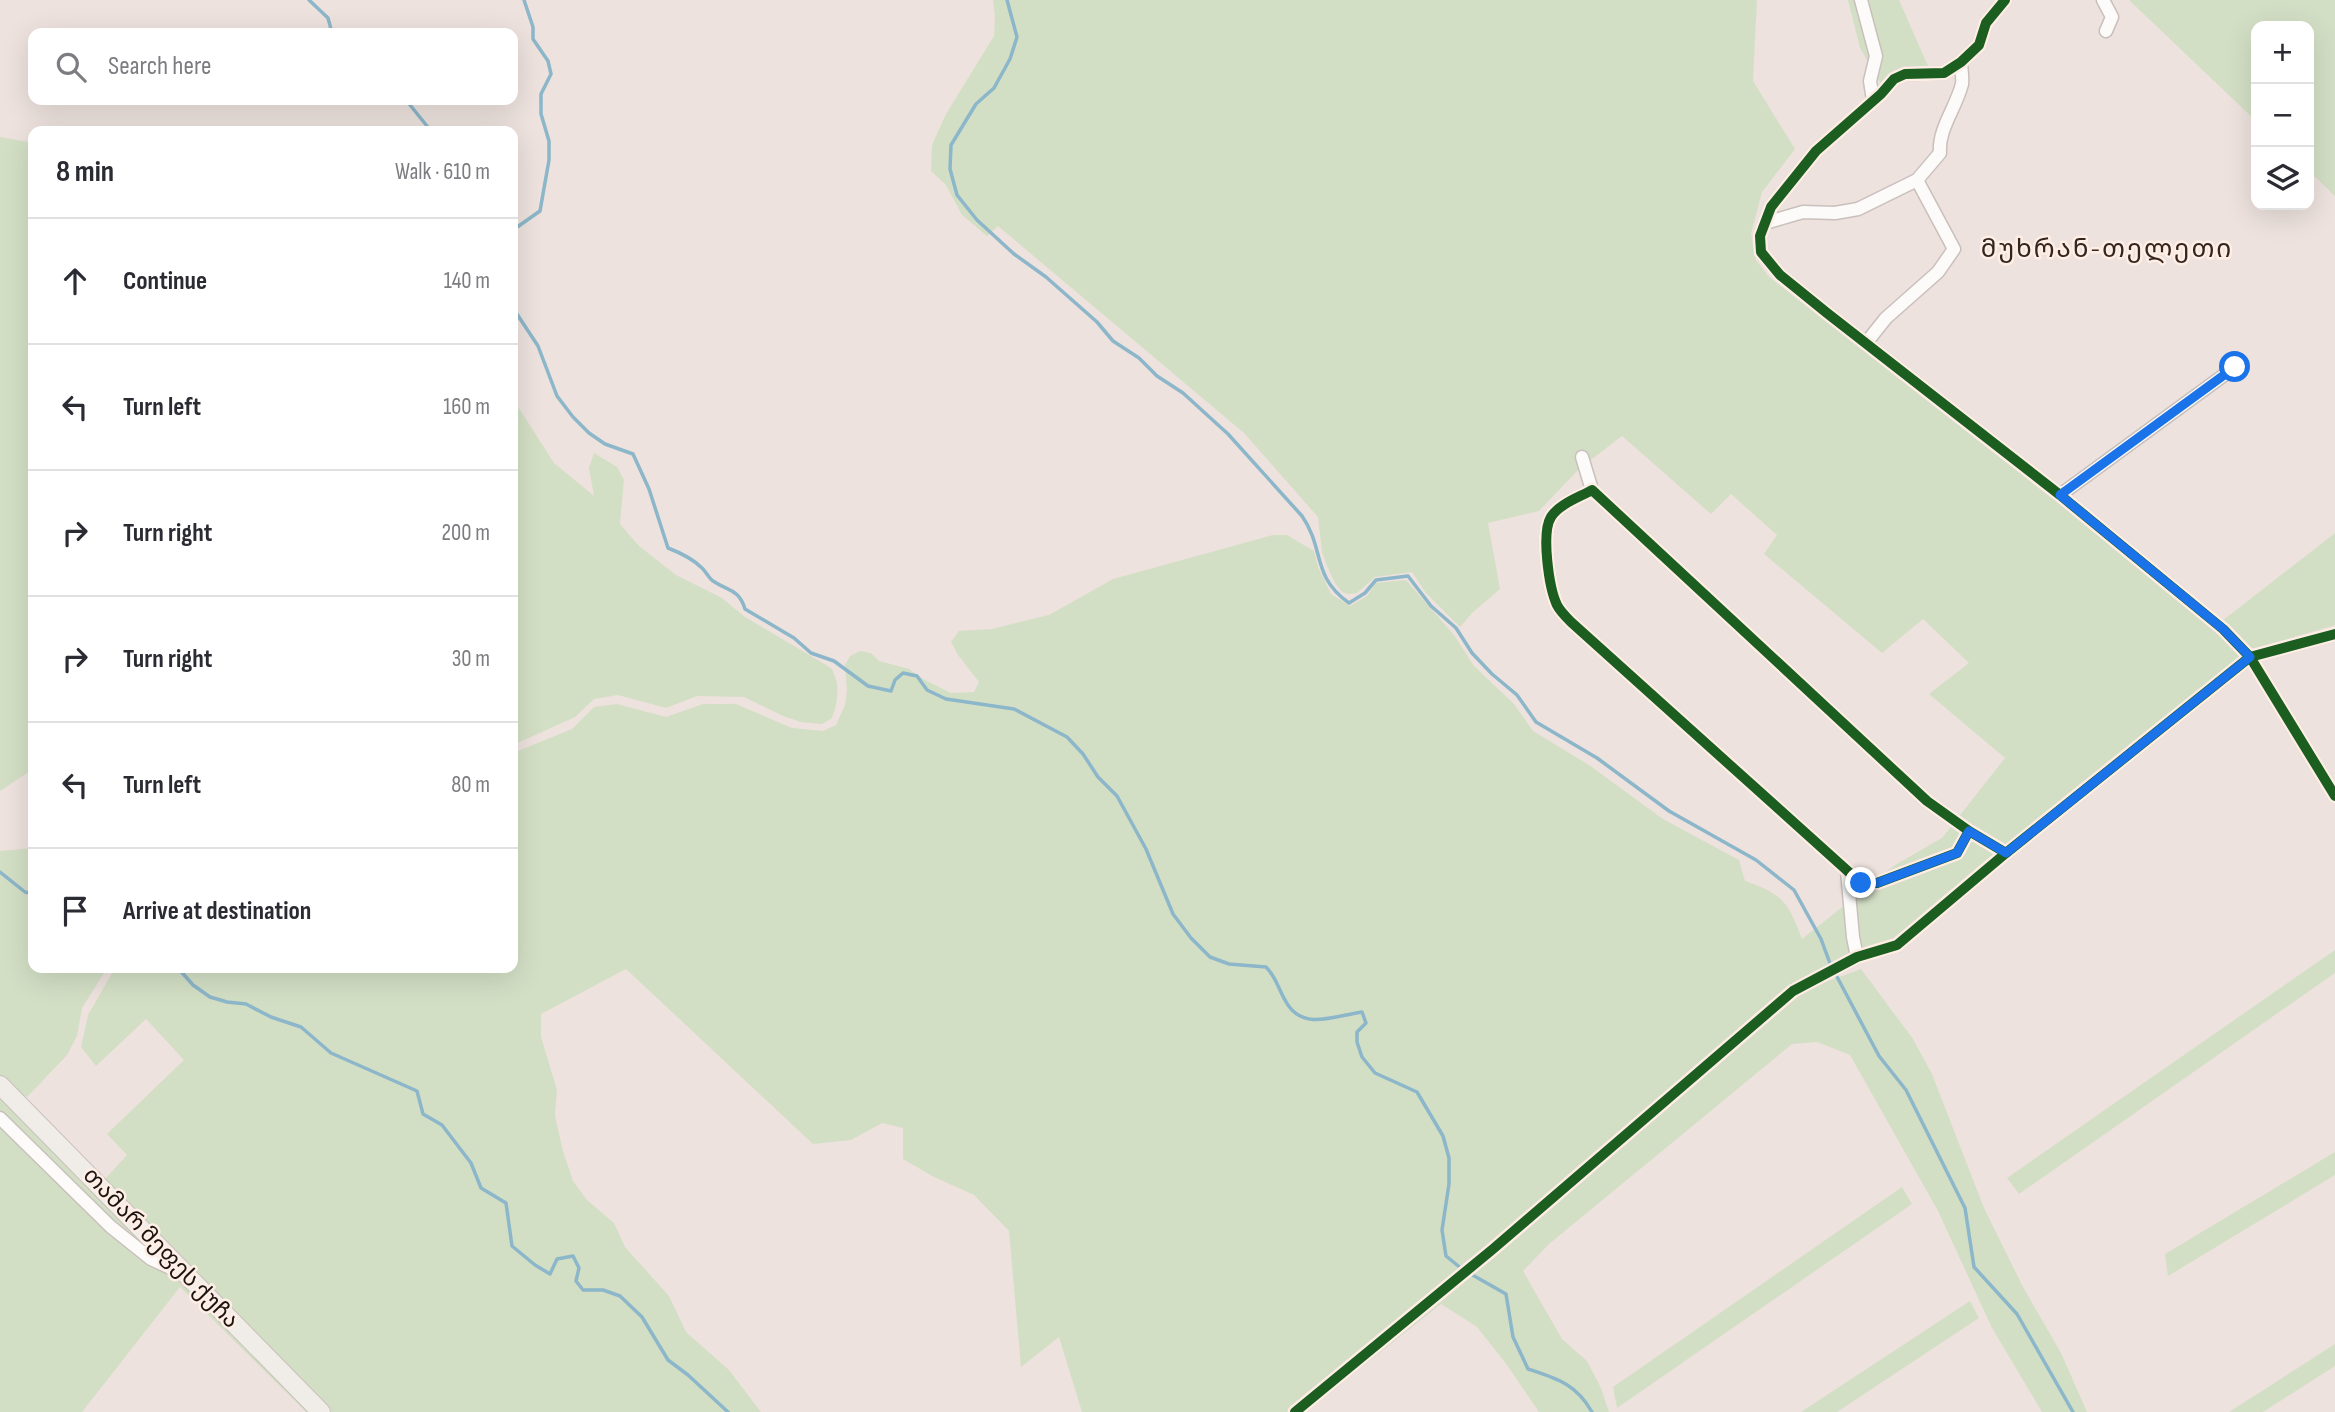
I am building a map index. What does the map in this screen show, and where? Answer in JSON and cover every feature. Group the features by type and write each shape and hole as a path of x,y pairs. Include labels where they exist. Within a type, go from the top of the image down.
{"street":[{"path":"1861,0 1876,56 1870,80 1873,100"},
{"path":"2005,0 1986,23 1979,45 1961,62 1944,73 1905,74 1894,79 1816,151 1770,207 1760,236 1761,252 1780,275 2060,495 2223,629 2250,657 2335,796"},
{"path":"2103,0 2112,17 2106,31"},
{"path":"1765,223 1804,212 1835,213 1858,209 1917,180 1941,153 1939,138 1949,122 1963,82 1961,62"},
{"path":"1866,343 1900,304 1938,272 1954,248 1917,180"},
{"path":"2060,495 2235,367"},
{"path":"1582,457 1592,490 1927,801 2006,853"},
{"path":"1592,490 1564,506 1550,518 1546,545 1549,570 1557,604 1571,622 1861,883 1877,883 1957,853 1969,831"},
{"path":"1296,1412 1493,1249 1793,991 1857,957 1897,945 2006,853 2250,657 2335,634"},
{"path":"1847,870 1857,957"},
{"name":"თამარ მეფეს ქუჩა","path":"0,1085 321,1412"},
{"path":"0,1118 111,1227 151,1259 187,1276"}],"green space":[{"path":"993,0 1757,0 1753,81 1795,149 1762,192 1751,234 1756,260 1769,277 2062,506 2212,629 2241,657 1891,941 1823,967 1826,971 1826,982 1861,969 1913,1039 1932,1074 1984,1208 2023,1287 2061,1353 2087,1412 2042,1412 1992,1328 1938,1211 1850,1055 1817,1042 1792,1044 1549,1244 1523,1271 1562,1339 1587,1361 1601,1388 1609,1412 1539,1412 1477,1327 1441,1304 1305,1412 1082,1412 1059,1337 1021,1367 1009,1231 974,1195 903,1159 903,1128 882,1123 851,1140 813,1144 626,969 541,1014 541,1037 557,1090 555,1116 563,1151 573,1181 587,1200 614,1223 625,1247 669,1296 686,1332 729,1370 761,1412 306,1412 180,1287 82,1412 0,1412 0,1094 94,1191 127,1155 107,1134 184,1060 146,1019 96,1066 81,1047 88,1015 112,973 518,973 518,751 572,729 594,707 617,704 666,717 703,704 736,704 792,728 823,731 836,725 845,705 845,665 850,656 860,651 871,653 879,661 909,669 951,693 974,692 979,682 951,642 959,631 992,629 1049,615 1113,579 1273,535 1287,535 1314,551 1318,567 1331,594 1350,606 1367,596 1376,583 1406,580 1454,635 1474,666 1514,704 1533,731 1589,765 1663,819 1739,860 1745,881 1768,890 1783,901 1802,939 1895,865 1942,838 2005,758 1929,694 1969,663 1923,619 1882,653 1764,554 1777,535 1731,494 1711,514 1622,436 1579,469 1539,511 1488,523 1500,589 1460,627 1426,593 1412,572 1375,577 1357,593 1342,592 1335,583 1322,552 1318,517 1244,433 998,226 987,236 962,215 946,185 931,171 932,145 946,114 994,36"},
{"path":"1848,0 1899,0 1931,73 1881,84 1860,48"},
{"path":"2129,0 2335,0 2335,196 2314,176 2314,21 2251,21 2251,116"},
{"path":"0,137 28,142 28,772 0,791"},
{"path":"518,407 554,463 594,496 589,468 594,453 617,467 624,480 620,524 639,546 676,575 722,598 745,617 831,668 838,693 832,718 822,724 801,722 783,716 744,697 697,696 666,708 618,695 594,699 575,717 518,743"},
{"path":"2335,533 2335,625 2249,650 2222,621"},
{"path":"28,848 28,973 104,973 82,1008 77,1036 67,1055 27,1097 19,1095 0,1077 0,851"},
{"path":"2335,950 2335,973 2019,1194 2007,1178"},
{"path":"2335,1152 2335,1175 2168,1276 2165,1254"},
{"path":"1902,1187 1912,1204 1617,1408 1613,1387"},
{"path":"1970,1301 1979,1318 1837,1412 1801,1412"},
{"path":"2335,1344 2335,1366 2263,1412 2229,1412"}],"waterway":[{"path":"309,0 328,18 331,28"},
{"path":"518,226 540,211 549,160 549,141 541,114 541,94 551,74 548,61 533,39 533,27 524,0"},
{"path":"1007,0 1017,37 1010,59 994,88 976,104 951,145 950,169 957,195 977,220 1097,322 1113,341 1183,393 1228,434 1302,516 1314,540 1323,572 1337,593 1349,603 1365,593 1376,580 1408,576 1431,606 1456,628 1472,653 1517,695 1536,722 1597,758 1669,811 1756,860 1794,890 1821,939 1831,966"},
{"path":"410,105 427,126"},
{"path":"518,316 538,346 557,396 573,417 605,444 633,454 649,489 668,548 690,559 713,581 736,594 745,609 794,638 811,653 834,661 868,686 891,691 895,680 903,673 917,676 927,690 946,699 1014,709 1067,737 1083,754 1098,777 1117,796 1146,849 1173,914 1210,957 1229,964 1266,967 1285,1000 1300,1016 1319,1020 1362,1012 1366,1023 1357,1032 1362,1057 1375,1073 1417,1092 1443,1136 1449,1158 1449,1184 1442,1230 1446,1256 1462,1269"},
{"path":"0,872 28,893"},
{"path":"182,973 193,985 210,997 246,1004 271,1017 301,1027 331,1053 417,1091 423,1114 442,1125 471,1163 481,1188 506,1203 512,1246 550,1274 557,1259 573,1256 579,1268 576,1281 583,1290 603,1290 620,1296 642,1317 668,1360 728,1412"},
{"path":"1835,973 1879,1056 1906,1090 1965,1208 1974,1267 2017,1314 2073,1412"},
{"path":"1469,1273 1506,1294 1513,1337 1528,1369 1573,1389 1592,1412"}],"cycle path":[{"path":"2005,0 1986,23 1979,45 1961,62 1944,73 1905,74 1894,79 1881,94 1816,151 1771,207 1760,236 1761,252 1780,275 2060,495 2223,629 2250,657 2335,796"},
{"path":"1969,831 1957,853 1877,883 1861,883 1563,614 1554,597 1547,561 1547,535 1551,517 1564,505 1592,490 1927,801 2006,853"},
{"path":"1295,1412 1493,1249 1793,991 1857,957 1897,945 2006,853 2250,657 2335,634"}],"district":[{"name":"მუხრან-თელეთი","path":"2107,249"}],"route":[{"path":"1861,883 1877,883 1957,853 1969,831 2006,853 2250,657 2223,629 2060,495 2235,367"}]}
